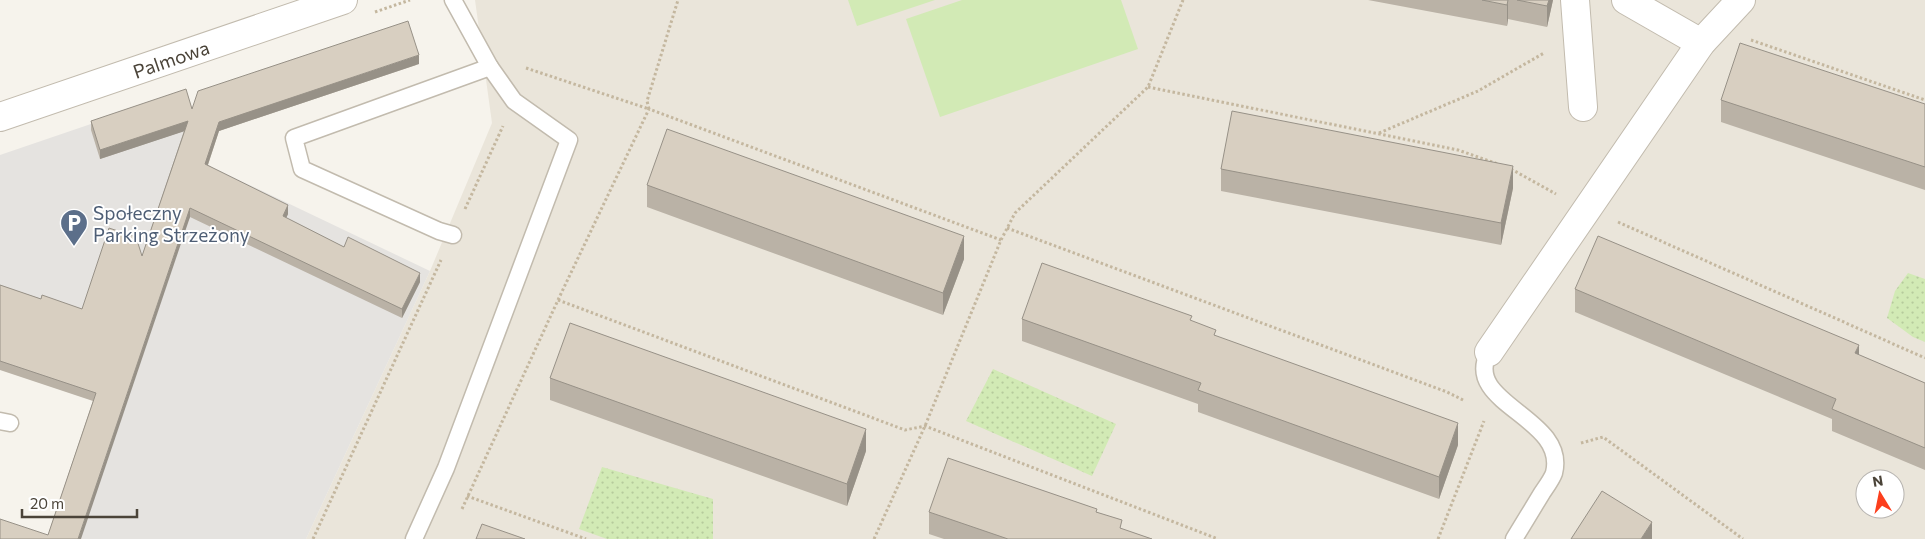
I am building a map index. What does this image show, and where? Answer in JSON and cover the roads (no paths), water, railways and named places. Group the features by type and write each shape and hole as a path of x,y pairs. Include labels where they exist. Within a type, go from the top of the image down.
{"street":[{"name":"Palmowa","path":"0,117 343,0"},
{"path":"1575,0 1583,106"},
{"path":"1626,0 1708,35"},
{"path":"1489,352 1708,35 1741,0"}],"lane":[{"path":"414,539 446,468 569,140 514,101 490,67 453,0"},
{"path":"453,235 439,231 302,169 294,138 490,67"},
{"path":"1489,352 1483,370 1486,380 1502,399 1548,439 1555,460 1553,474 1514,539"}],"place":[{"name":"Społeczny Parking Strzeżony","path":"74,247"}]}
